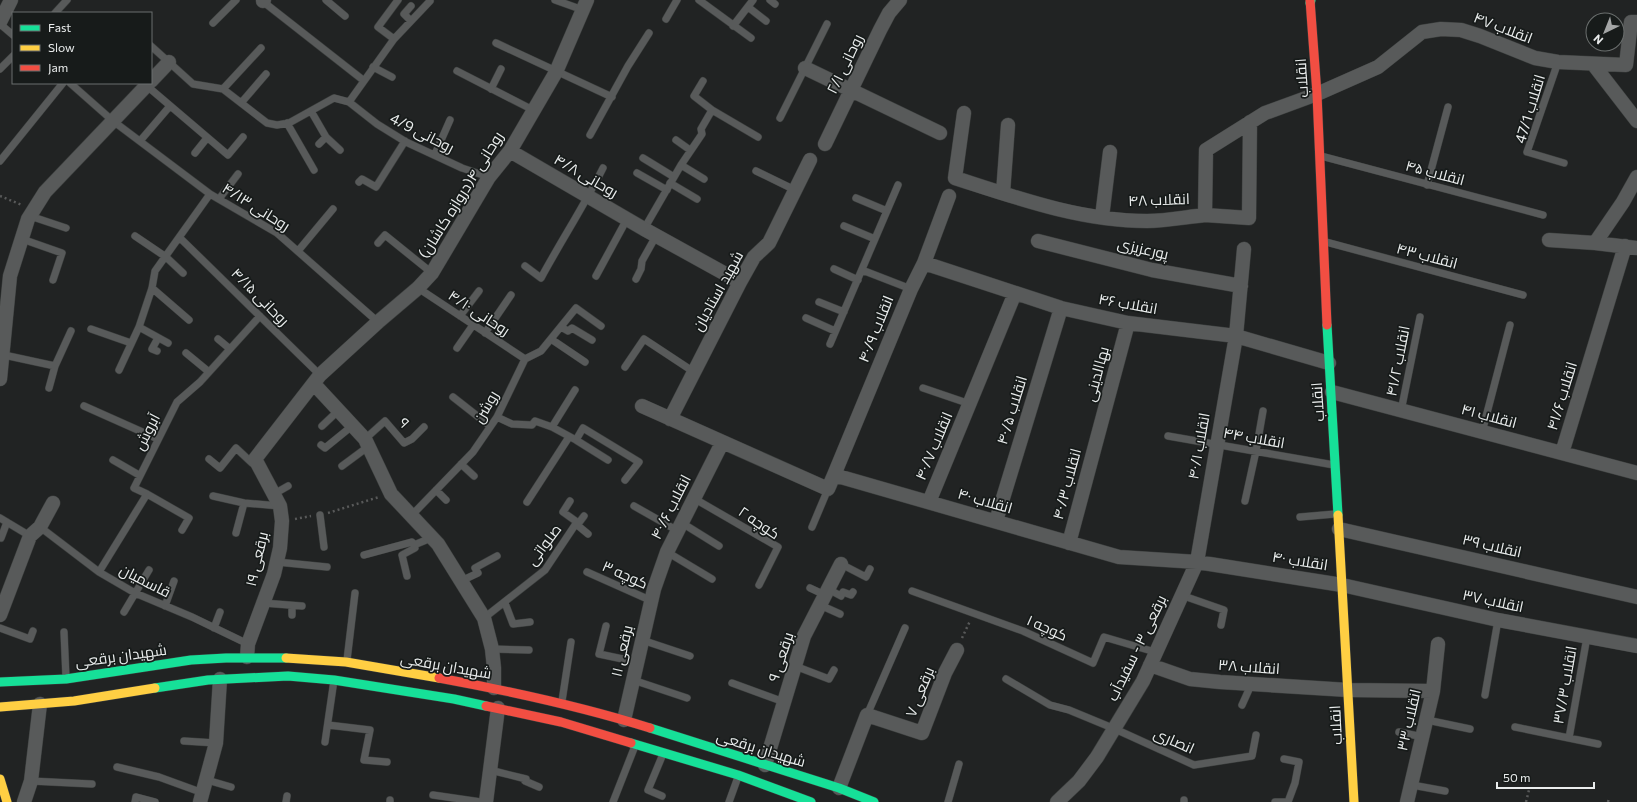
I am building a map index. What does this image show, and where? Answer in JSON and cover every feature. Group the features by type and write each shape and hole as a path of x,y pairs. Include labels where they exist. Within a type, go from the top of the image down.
{"main road":[{"name":"انقلاب","path":"1310,1 1317,94 1329,363 1339,514 1354,802"},
{"name":"شهیدان برقعی","path":"0,682 66,679 247,650 346,662 494,688 562,703 624,720 839,788 874,802"},
{"name":"شهیدان برقعی","path":"0,707 74,701 220,679 288,676 334,680 454,699 561,722 738,775 812,802"},
{"path":"0,779 6,802"}],"street":[{"path":"0,23 11,0"},
{"name":"روحانی ۲/۱","path":"825,144 889,13 900,0"},
{"name":"روحانی ۴(دروازه کاشان)","path":"317,380 378,322 418,288 432,273 489,177 510,151 556,72 585,5"},
{"name":"انقلاب ۴۷","path":"1317,94 1378,67 1422,32 1441,29 1461,30 1535,58 1558,62 1626,65 1634,22"},
{"path":"152,80 169,62"},
{"path":"1593,64 1635,116"},
{"path":"805,68 940,133"},
{"path":"0,380 4,355 3,333 5,282 32,213 45,192 148,84"},
{"name":"انقلاب ۴۸","path":"964,113 955,178 1003,193 1085,215 1147,221 1205,215 1206,150 1265,113 1317,94"},
{"path":"1205,215 1249,218 1250,122"},
{"path":"1003,193 1008,125"},
{"name":"روحانی ۴/۸","path":"510,151 644,230 740,282"},
{"path":"1102,217 1110,152"},
{"name":"شهید استادیان","path":"670,419 740,282 754,257 769,243 810,160"},
{"path":"1595,243 1623,202 1637,176"},
{"name":"انقلاب ۴۰/۹","path":"834,475 911,289 924,263 949,196"},
{"path":"1549,240 1631,247"},
{"name":"پورعزیزی","path":"1038,241 1152,270 1241,286"},
{"name":"انقلاب ۴۱/۶","path":"1562,453 1593,349 1631,247"},
{"path":"1236,336 1244,249"},
{"name":"انقلاب ۴۶","path":"924,263 1061,308 1128,324 1236,336 1329,363"},
{"name":"انقلاب ۴۰/۷","path":"928,502 970,404 1014,293"},
{"name":"انقلاب ۴۰/۵","path":"996,522 1061,308"},
{"name":"بهاالدینی","path":"1098,434 1128,324"},
{"name":"انقلاب ۴۰/۱","path":"1196,562 1236,336"},
{"path":"255,459 317,380 339,410 367,442 391,494 438,544 484,618 492,649 494,688"},
{"name":"انقلاب ۴۱","path":"1332,392 1637,473"},
{"path":"642,406 828,489 834,475"},
{"name":"انقلاب ۴۰/۳","path":"1069,542 1098,434"},
{"name":"انقلاب ۴۰/۶","path":"653,595 667,552 722,443"},
{"name":"برقعی ۱۹","path":"247,650 274,574 280,548 282,521 277,500 255,459"},
{"name":"انقلاب ۴۰","path":"834,475 1119,556 1196,562 1342,585"},
{"path":"0,615 35,532 53,503"},
{"name":"انقلاب ۳۹","path":"1339,529 1637,597"},
{"name":"برقعی ۳ - سفیدآب","path":"1057,802 1079,781 1098,757 1143,681 1196,562"},
{"name":"برقعی ۹","path":"765,765 804,636 824,596 835,567"},
{"name":"انقلاب ۳۷","path":"1342,585 1498,620 1637,646"},
{"name":"برقعی ۱۱","path":"624,720 653,595"},
{"name":"انقلاب ۳۳","path":"1407,802 1434,691 1438,644"},
{"name":"برقعی ۷","path":"866,715 922,733 945,673 957,650"},
{"name":"انقلاب ۳۸","path":"1150,665 1190,679 1251,685 1348,690 1434,691"},
{"path":"203,792 216,743 220,679"},
{"path":"24,802 31,781 40,704"},
{"path":"486,802 498,708"},
{"path":"839,788 866,715"}],"lane":[{"path":"56,12 67,0"},
{"path":"213,23 236,0"},
{"path":"262,0 363,80"},
{"path":"326,0 345,16"},
{"path":"394,39 378,27 398,0"},
{"path":"556,0 585,5"},
{"path":"666,19 677,0"},
{"path":"699,0 751,38"},
{"path":"733,26 753,0"},
{"path":"152,47 193,84 223,89 267,123 277,125 287,123 334,98 349,102 363,80 394,39 430,1"},
{"path":"410,6 404,14 411,21"},
{"path":"748,7 766,21"},
{"path":"0,23 12,34"},
{"path":"780,118 827,24"},
{"path":"590,135 628,66 649,33"},
{"path":"496,43 612,97"},
{"path":"223,89 261,48"},
{"path":"0,69 12,57"},
{"name":"انقلاب 47/1","path":"1558,62 1527,152 1564,163"},
{"path":"373,67 392,77"},
{"path":"491,89 501,69"},
{"path":"457,71 533,110"},
{"path":"241,103 266,74"},
{"path":"703,81 694,96 712,110 758,137"},
{"path":"0,161 62,84"},
{"name":"روحانی ۴/۱۳","path":"71,84 113,121 210,194 277,233 378,322"},
{"path":"150,84 170,106 228,155 243,137"},
{"name":"روحانی 4/9","path":"349,102 377,124 405,141 462,168 489,177"},
{"path":"140,141 170,106"},
{"path":"1427,184 1448,107"},
{"path":"644,230 690,150 702,134 701,128 712,110"},
{"path":"311,111 326,136 340,150"},
{"path":"435,154 450,120"},
{"path":"287,123 314,170"},
{"path":"319,144 326,136"},
{"path":"195,153 207,138"},
{"path":"676,140 690,150"},
{"path":"359,182 362,179 376,187 405,141"},
{"name":"انقلاب ۴۵","path":"1320,156 1543,215"},
{"path":"643,158 674,177"},
{"path":"682,165 704,179"},
{"path":"525,266 541,278 603,168"},
{"path":"756,171 795,190"},
{"path":"637,173 697,199"},
{"path":"219,199 238,174"},
{"path":"830,344 898,185"},
{"path":"119,370 138,327 152,288 155,271 210,194"},
{"path":"856,198 887,211"},
{"path":"298,250 333,209"},
{"path":"32,213 66,228"},
{"path":"596,276 627,219"},
{"path":"844,226 875,239"},
{"path":"378,243 385,235 432,273"},
{"path":"135,236 166,257 183,273"},
{"path":"636,279 641,269 642,261 656,236"},
{"name":"روحانی ۴/۱۵","path":"180,238 260,316 317,380"},
{"path":"22,239 62,253 52,280"},
{"name":"انقلاب ۴۳","path":"1324,242 1523,295"},
{"path":"834,270 858,280"},
{"path":"862,270 911,289"},
{"path":"152,288 189,320"},
{"name":"روحانی ۴/۱۰","path":"418,288 525,359"},
{"path":"460,316 479,291"},
{"path":"485,332 511,295"},
{"path":"819,302 844,312"},
{"path":"525,359 541,351 576,308 601,326"},
{"name":"آبروش","path":"147,494 134,488 139,475 177,402 209,372 260,316"},
{"name":"انقلاب ۴۱/۲","path":"1401,411 1420,317"},
{"path":"806,318 836,331"},
{"path":"456,348 474,325"},
{"path":"1482,432 1510,325"},
{"path":"138,327 168,343"},
{"path":"561,327 568,331 572,328 592,340"},
{"path":"91,329 131,343"},
{"path":"49,388 55,366 71,331"},
{"path":"157,351 152,349 158,338"},
{"path":"218,339 230,349"},
{"path":"551,339 584,362"},
{"path":"625,367 644,339 694,372"},
{"path":"186,353 209,372"},
{"path":"4,355 55,366"},
{"name":"روشن","path":"411,516 473,452 497,417 525,359"},
{"path":"923,388 970,404"},
{"path":"552,427 575,390"},
{"path":"453,397 490,426"},
{"path":"84,406 158,439"},
{"path":"322,426 339,410"},
{"path":"1245,501 1263,411"},
{"path":"497,417 512,424 532,425 535,421 552,427 608,460"},
{"name":"۹","path":"367,442 385,421 404,442 412,440 424,427"},
{"path":"321,445 325,448 352,426"},
{"path":"527,502 573,439 583,428 639,462 626,480"},
{"name":"انقلاب ۴۴","path":"1168,436 1336,465"},
{"path":"342,466 367,442"},
{"path":"209,459 220,468 236,448 252,463 255,459"},
{"path":"113,460 139,475"},
{"path":"461,464 474,476"},
{"path":"213,496 244,503 277,500 288,486"},
{"path":"812,527 828,489"},
{"path":"436,490 446,500"},
{"path":"99,572 147,494 189,518 182,530"},
{"name":"کوچه ۲","path":"695,499 778,547 759,585"},
{"path":"570,501 563,512 588,534"},
{"path":"236,533 244,503"},
{"path":"634,506 719,546"},
{"path":"1300,517 1339,514"},
{"path":"320,515 324,547"},
{"name":"صلواتی","path":"484,618 546,570 576,523 578,524 584,516"},
{"name":"قاسمیان","path":"0,518 35,532 134,593 214,628 247,650"},
{"path":"1,538 7,522"},
{"path":"407,576 402,555 415,548 414,545 431,538"},
{"path":"364,555 412,542 414,545"},
{"path":"667,552 712,579"},
{"path":"461,582 478,573 475,568 497,556"},
{"path":"277,562 327,567"},
{"path":"835,567 866,577 870,569"},
{"path":"124,612 149,570"},
{"name":"کوچه ۳","path":"587,572 653,595"},
{"path":"165,606 174,581"},
{"path":"810,588 824,596 840,614"},
{"name":"کوچه ۱","path":"912,591 1023,631 1093,663 1104,638 1155,652"},
{"path":"824,596 841,596 843,592 852,595 853,592"},
{"path":"346,662 355,593"},
{"path":"1181,595 1224,610 1221,625"},
{"path":"263,603 302,606"},
{"path":"505,603 513,624 530,622"},
{"path":"292,606 292,615"},
{"path":"214,628 220,612"},
{"path":"1485,695 1498,620"},
{"path":"606,626 599,654 637,662"},
{"path":"0,628 30,639 33,631"},
{"path":"866,715 905,628"},
{"path":"64,632 66,679"},
{"name":"انقلاب ۳۷/۳","path":"1569,738 1586,637"},
{"path":"642,640 690,656"},
{"path":"562,703 571,642"},
{"path":"492,649 529,650"},
{"path":"795,666 829,679 834,670"},
{"path":"1006,679 1050,705 1069,710 1115,729"},
{"path":"326,742 334,680"},
{"path":"633,680 687,698"},
{"path":"732,683 784,702"},
{"path":"1242,705 1251,685"},
{"path":"1427,720 1470,729"},
{"path":"328,725 370,730 364,760 387,762"},
{"path":"1515,727 1598,744"},
{"name":"انصاری","path":"1115,729 1194,765 1252,756 1256,736"},
{"path":"1399,732 1423,737"},
{"path":"184,741 216,743"},
{"path":"614,802 636,744"},
{"path":"662,796 648,790 664,752"},
{"path":"1275,802 1288,802 1299,762 1284,759"},
{"path":"957,802 948,800 959,764"},
{"path":"117,767 159,777 203,792 231,787"},
{"path":"490,770 526,779 525,782 539,787"},
{"path":"728,802 738,775"},
{"path":"31,781 92,784"},
{"path":"1412,785 1444,791"},
{"path":"433,795 481,802"},
{"path":"135,802 136,797 155,802"}],"path":[{"path":"0,196 32,213"},
{"path":"282,521 320,515 391,494"},
{"path":"957,650 973,612"},
{"path":"1526,802 1529,790"},
{"path":"1608,802 1609,798"}],"traffic: fast":[{"path":"1327,325 1338,515"},
{"path":"0,682 66,679 191,660 226,658 286,658"},
{"path":"155,688 208,680 288,676 334,680 454,699 486,706"},
{"path":"650,728 839,788 874,802"},
{"path":"631,743 738,775 811,802"}],"traffic: slow":[{"path":"1338,515 1354,802"},
{"path":"286,658 346,662 439,678"},
{"path":"0,707 74,701 155,688"},
{"path":"0,779 7,802"}],"traffic: jam":[{"path":"1310,0 1317,94 1327,325"},
{"path":"439,678 545,700 650,728"},
{"path":"486,706 561,722 631,743"}]}
